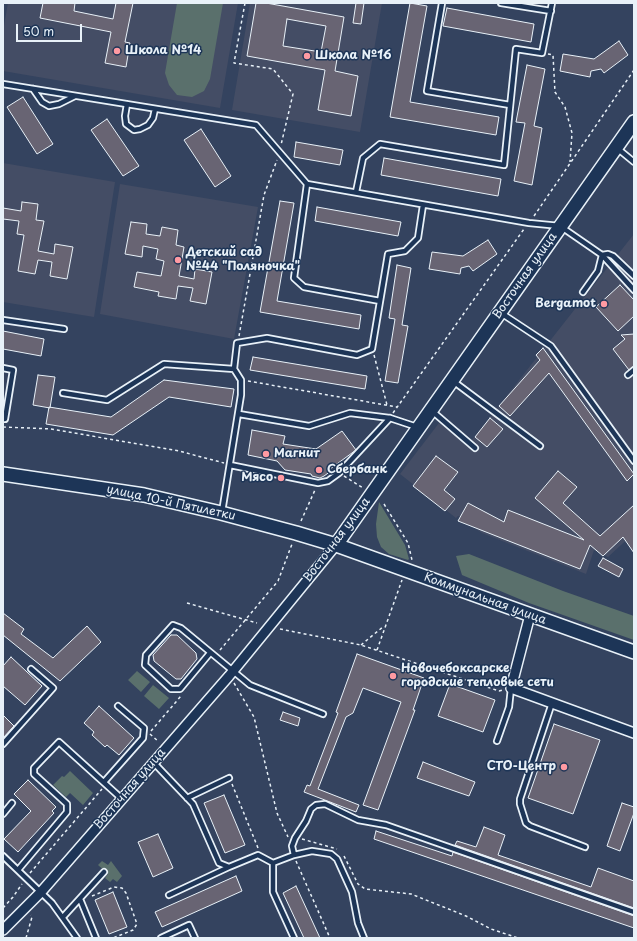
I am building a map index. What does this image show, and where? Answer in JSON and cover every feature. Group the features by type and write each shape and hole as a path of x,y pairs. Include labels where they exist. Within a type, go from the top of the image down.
{"main road":[{"name":"Восточная улица","path":"336,545 634,122"},
{"name":"улица 10-й Пятилетки","path":"3,474 144,495 221,513 336,545"},
{"name":"Коммунальная улица","path":"336,545 634,652"}],"street":[{"name":"Восточная улица","path":"3,930 41,892 231,674 336,545"},
{"path":"530,615 511,688 634,733"}],"lane":[{"path":"442,3 427,91 510,105"},
{"path":"501,3 551,11"},
{"path":"356,192 363,158 380,144 504,165 516,49 542,53 552,3"},
{"path":"3,84 256,125 307,184 529,223 560,226 602,255 634,290"},
{"path":"33,89 42,102 49,106 59,104 75,96"},
{"path":"126,104 126,124 134,130 148,125 153,118 155,109"},
{"path":"616,147 634,162"},
{"path":"307,184 294,278 304,287 380,301"},
{"path":"221,513 239,414 241,380 234,368 237,343 267,338 357,355 372,349 388,254 405,251 418,238 423,205"},
{"path":"602,255 608,254 613,256 634,276"},
{"path":"583,292 598,271 602,255"},
{"path":"500,312 551,346 634,461"},
{"path":"3,320 64,329"},
{"path":"63,393 107,400 164,364 234,368"},
{"path":"3,368 13,370 5,419 3,419"},
{"path":"628,375 634,370"},
{"path":"452,380 540,446"},
{"path":"431,410 475,448"},
{"path":"239,414 309,426 350,413 390,418 419,427"},
{"path":"230,464 318,483 328,481 340,473 390,418"},
{"path":"210,653 180,689 171,689 145,665 146,655 173,625 180,628 210,653 231,674 250,685 323,714"},
{"path":"3,744 54,688 31,669"},
{"path":"497,741 509,707 511,688"},
{"path":"552,703 520,799 520,804 526,823 530,826 585,846"},
{"path":"105,783 143,738 144,728 118,706"},
{"path":"18,870 67,812 67,804 34,774 34,768 59,742 122,799"},
{"path":"154,763 193,804 219,863 229,867"},
{"path":"186,798 229,778"},
{"path":"3,814 12,803"},
{"path":"294,855 292,846 295,838 306,822 310,809 316,805 325,804 358,820 386,825 634,912"},
{"path":"169,895 258,855 273,863 294,855 312,851 331,854 337,859 352,892 358,923 364,938"},
{"path":"3,856 41,892 63,917 77,938"},
{"path":"273,863 273,892 294,938"},
{"path":"63,917 104,872"},
{"path":"80,900 96,938"},
{"path":"161,938 189,925 195,938"}],"path":[{"path":"237,343 264,195 280,153 293,94 273,69 234,63 245,3"},
{"path":"542,53 553,54 555,92 564,107 572,133 570,162"},
{"path":"390,418 529,223 634,70"},
{"path":"372,349 387,405"},
{"path":"241,380 397,407"},
{"path":"3,427 51,429 179,451 230,464"},
{"path":"340,473 364,489"},
{"path":"301,521 318,483"},
{"path":"384,504 408,543 413,562"},
{"path":"214,657 278,581 292,544"},
{"path":"378,650 401,581 404,580"},
{"path":"187,603 257,624"},
{"path":"361,645 386,625"},
{"path":"280,629 361,645 499,691 511,688"},
{"path":"231,674 254,717 277,813 292,846"},
{"path":"161,744 149,733 184,692"},
{"path":"229,778 258,846 258,855"},
{"path":"3,908 105,783"},
{"path":"295,838 334,847 344,856 358,884 365,889 411,894 466,916 491,929 518,938"},
{"path":"294,855 330,938"},
{"path":"80,900 114,886 124,891 137,924 133,930 113,938"},
{"path":"13,897 18,900"},
{"path":"26,938 32,917 30,911"}],"shaded area":[{"name":"Школа №14","path":"8,3 238,3 220,108 3,71 3,31"},
{"name":"Школа №16","path":"250,3 382,3 360,132 232,110"},
{"path":"3,163 115,182 94,317 3,302"},
{"name":"Детский сад №44 \"Поляночка\"","path":"120,184 258,207 234,339 100,314"},
{"path":"634,234 634,533 608,557 594,550 586,574 482,533 458,516 456,518 400,474 439,423 468,445"}],"green space":[{"path":"177,3 223,3 210,79 204,91 192,97 177,95 169,85 165,73"},
{"path":"379,502 405,545 408,560 389,554 381,547 377,537 376,524"},
{"path":"469,554 563,591 634,616 634,640 529,603 462,575 456,556"},
{"path":"137,671 150,682 141,692 128,680"},
{"path":"153,685 169,698 159,709 144,696"},
{"path":"70,771 93,793 83,805 70,793 66,797 53,785 62,776 64,777"},
{"path":"102,861 108,865 111,861 122,876 117,882 113,879 110,882 105,878 108,874 98,865"}],"building":[{"path":"43,3 75,3 74,11 113,19 116,3 133,3 125,42 130,43 126,67 105,63 111,32 40,18"},
{"path":"256,3 266,3 344,17 335,71 358,76 351,116 318,110 325,70 247,56","holes":["287,19 326,26 321,52 283,46"]},
{"path":"356,3 364,3 361,24 353,23"},
{"path":"410,3 427,6 410,102 499,117 496,135 390,117"},
{"path":"447,8 534,24 531,42 443,26"},
{"path":"619,41 628,55 604,73 601,69 591,71 590,77 560,71 563,54 594,59"},
{"path":"527,65 545,69 534,126 542,128 532,185 514,181 525,123 516,122"},
{"path":"23,97 53,144 37,154 7,107"},
{"path":"107,119 139,166 123,176 91,130"},
{"path":"201,129 231,176 215,187 184,140"},
{"path":"296,142 343,150 340,165 294,157"},
{"path":"384,158 501,179 498,196 381,175"},
{"path":"280,201 294,203 277,301 361,315 359,329 260,312"},
{"path":"22,202 38,204 36,220 44,221 38,251 54,254 55,244 73,247 67,279 50,276 52,262 38,260 35,274 18,271 24,235 17,234 19,221 3,219 3,208 21,211"},
{"path":"317,207 401,222 398,236 315,221"},
{"path":"131,222 147,224 146,234 160,236 162,227 178,230 176,245 184,247 179,276 194,279 195,269 212,272 206,304 190,301 193,288 178,286 176,299 158,296 159,292 134,287 137,272 161,276 164,261 156,259 158,249 143,246 142,257 125,254"},
{"path":"488,240 497,254 473,271 469,266 461,268 460,274 429,269 432,252 463,256"},
{"path":"397,265 411,268 402,325 408,326 398,383 385,381 395,319 389,318"},
{"path":"620,285 634,300 634,316 618,331 596,307"},
{"path":"3,331 44,339 41,356 3,349"},
{"path":"634,334 634,366 629,370 613,349 625,339 621,335"},
{"path":"543,348 634,474 627,481 549,373 510,416 499,406 540,360 536,355"},
{"path":"253,357 367,376 365,389 250,370"},
{"path":"38,375 55,377 50,408 33,405"},
{"path":"164,380 234,389 231,407 169,397 113,435 46,424 49,407 111,417"},
{"path":"490,418 503,429 487,447 475,437"},
{"path":"252,430 285,436 283,444 316,449 342,431 356,450 330,469 331,471 320,478 312,476 311,474 285,470 277,461 248,455"},
{"path":"436,456 458,472 444,490 455,499 445,511 413,486"},
{"path":"558,471 577,487 563,503 600,536 634,505 634,553 623,537 603,556 590,545 580,569 458,521 468,503 504,522 508,510 584,540 535,498"},
{"path":"603,558 623,569 619,577 598,566"},
{"path":"3,613 24,629 21,634 53,658 87,626 101,642 60,681 3,635"},
{"path":"171,635 177,635 196,653 197,659 181,679 176,679 154,661 153,655"},
{"path":"357,654 424,678 413,710 415,710 378,810 363,805 401,702 363,688 353,713 346,717 318,789 359,805 356,812 304,792 307,785 310,786 338,713 336,712"},
{"path":"11,657 42,686 25,705 3,686 3,666"},
{"path":"450,684 495,700 483,732 438,716"},
{"path":"99,706 134,738 119,755 107,745 105,747 92,735 94,732 84,723"},
{"path":"283,712 300,718 298,726 280,720"},
{"path":"3,715 14,726 3,738"},
{"path":"554,724 600,740 573,814 528,798"},
{"path":"423,762 475,782 469,796 417,778"},
{"path":"28,780 56,807 52,811 54,813 18,852 4,839 31,811 14,794"},
{"path":"224,795 245,845 225,853 204,803"},
{"path":"622,803 634,807 634,813 620,851 607,846"},
{"path":"484,827 505,835 498,855 591,887 598,868 634,881 634,908 455,845 457,841 476,847"},
{"path":"376,831 452,856 453,852 634,916 634,928 374,839"},
{"path":"158,834 173,868 153,877 138,842"},
{"path":"236,876 242,891 162,927 155,912"},
{"path":"296,886 320,938 304,938 283,893"},
{"path":"113,892 127,927 109,934 95,900"}],"place":[{"name":"Школа №14","path":"117,51"},
{"name":"Школа №16","path":"307,56"},
{"name":"Детский сад №44 \"Поляночка\"","path":"178,260"},
{"name":"Bergamot","path":"604,304"},
{"name":"Магнит","path":"266,454"},
{"name":"Сбербанк","path":"319,470"},
{"name":"Мясо","path":"281,478"},
{"name":"Новочебоксарске городские тепловые сети","path":"393,676"},
{"name":"СТО-Центр","path":"564,767"}]}
